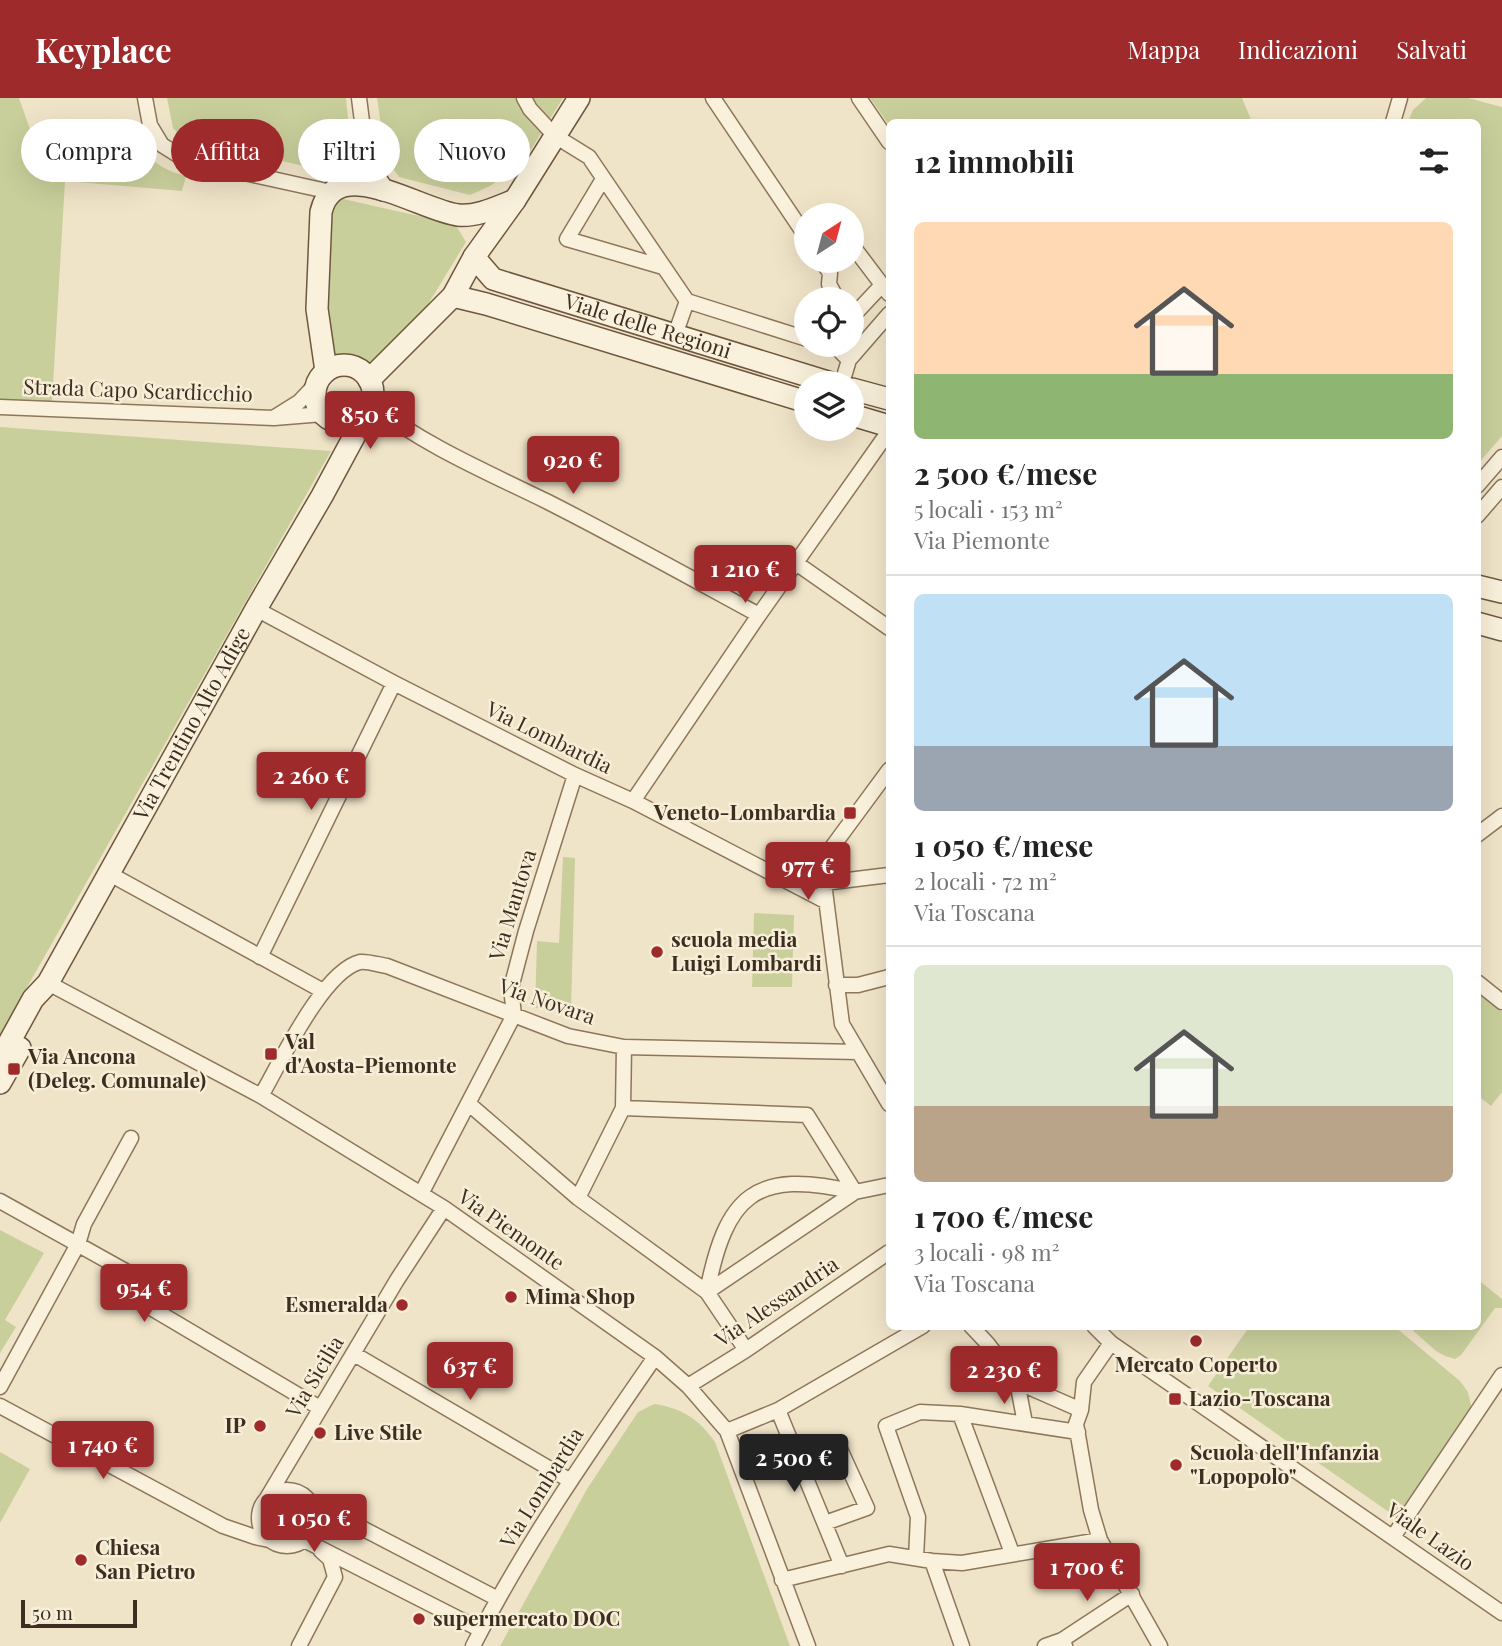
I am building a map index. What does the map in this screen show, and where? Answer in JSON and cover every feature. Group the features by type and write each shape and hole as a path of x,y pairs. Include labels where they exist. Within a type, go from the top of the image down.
{"street":[{"path":"145,98 150,124 162,145 186,160 340,188 383,190 458,215 471,226 477,241 474,257"},
{"path":"359,98 362,119"},
{"path":"524,98 530,109 555,136 589,157 687,301 794,335"},
{"path":"369,380 453,296 474,257 515,200 579,98"},
{"path":"713,98 794,219"},
{"path":"859,98 886,138"},
{"path":"1394,119 1401,98"},
{"path":"603,179 567,239 663,267"},
{"path":"321,377 334,366 350,365 365,373 372,388 366,411 346,423 330,418 315,400 321,377 317,309 321,212 326,197 348,182"},
{"path":"378,182 383,190"},
{"path":"458,215 483,212 515,200"},
{"name":"Viale delle Regioni","path":"474,257 493,279 794,372"},
{"path":"864,260 885,289 864,307"},
{"name":"Viale delle Regioni","path":"453,296 794,398"},
{"path":"675,335 687,301"},
{"path":"846,371 849,360 886,317"},
{"path":"846,357 849,360"},
{"name":"Strada Capo Scardicchio","path":"274,418 299,402 321,377"},
{"path":"864,392 886,398"},
{"name":"Strada Capo Scardicchio","path":"0,407 330,418"},
{"path":"366,411 397,424 430,444 549,503 759,615"},
{"name":"Via Trentino Alto Adige","path":"48,983 338,466 366,411"},
{"name":"Via Trentino Alto Adige","path":"330,418 338,466"},
{"path":"864,419 886,427"},
{"path":"633,801 886,432"},
{"path":"1481,482 1500,464"},
{"path":"1481,511 1502,487"},
{"path":"796,563 886,626"},
{"path":"1481,587 1502,592"},
{"name":"Via Lombardia","path":"256,609 394,683 575,775 633,801 825,901"},
{"path":"1481,624 1502,630"},
{"path":"260,957 394,683"},
{"path":"886,774 830,850 825,864 824,883 842,1024 886,1099"},
{"name":"Via Mantova","path":"421,1194 514,1015 511,988 575,775"},
{"path":"1481,832 1502,816"},
{"path":"108,873 323,991"},
{"path":"824,883 886,875"},
{"name":"Via Novara","path":"261,1096 331,980 362,962 387,966 568,1037 624,1047 858,1052"},
{"path":"836,985 858,985 886,977"},
{"path":"0,1059 33,999 48,983"},
{"path":"0,1083 43,1007 48,983"},
{"name":"Via Piemonte","path":"48,983 261,1096 444,1208 654,1357 688,1386 727,1431 807,1646"},
{"path":"1481,985 1502,1002"},
{"path":"578,1198 623,1108 624,1047"},
{"path":"469,1104 578,1198 707,1292 746,1350"},
{"path":"623,1108 807,1115 855,1192"},
{"path":"0,1387 78,1244 84,1224 131,1138"},
{"path":"707,1292 724,1229 743,1201 754,1192 767,1186 800,1183 855,1192"},
{"path":"707,1292 855,1192 886,1186"},
{"path":"0,1201 129,1273 130,1295 320,1408"},
{"name":"Via Sicilia","path":"267,1498 397,1280 444,1208"},
{"name":"Via Alessandria","path":"688,1386 746,1350 886,1254"},
{"path":"727,1431 778,1410 916,1330"},
{"path":"975,1330 1017,1382 1025,1423"},
{"name":"Viale Lazio","path":"1098,1330 1111,1343 1502,1613"},
{"path":"1111,1343 1084,1382 1081,1410 1076,1424 1091,1510 1100,1540 1160,1646"},
{"path":"354,1354 569,1480"},
{"name":"Via Lombardia","path":"473,1646 569,1480 654,1357"},
{"path":"1393,1537 1502,1375"},
{"path":"1017,1382 1081,1410"},
{"path":"0,1405 223,1526 287,1546 310,1543 481,1630"},
{"path":"778,1410 842,1566"},
{"path":"916,1558 919,1517 886,1426 920,1412 960,1414 1078,1432"},
{"path":"960,1414 1012,1553"},
{"path":"800,1465 840,1449 867,1508 825,1523"},
{"path":"288,1461 291,1479 315,1516 310,1543"},
{"path":"270,1540 260,1524 259,1514 267,1498 284,1490 305,1497 498,1599"},
{"path":"223,1526 242,1524 259,1514"},
{"path":"782,1580 889,1554 962,1563 1100,1540"},
{"path":"299,1646 335,1577 330,1559 310,1543"},
{"path":"932,1561 962,1646"},
{"path":"1045,1646 1063,1643 1132,1594"}],"green space":[{"path":"0,98 19,98 26,119 21,119 21,182 65,182 52,402 0,399"},
{"path":"167,98 346,98 348,119 298,119 298,165 284,161 284,119 171,119"},
{"path":"377,98 563,98 530,151 530,119 414,119 414,181 400,177 400,119 380,119"},
{"path":"870,98 1242,98 1251,119 886,119"},
{"path":"1426,98 1468,98 1502,107 1502,436 1481,460 1481,119 1409,119 1413,110"},
{"path":"157,163 171,171 171,182 184,182 182,191 77,182 157,182"},
{"path":"419,182 496,182 470,195"},
{"path":"343,199 455,224 466,242 416,324 371,369 348,357 332,360 327,301 328,241 334,203"},
{"path":"0,427 331,451 0,1035"},
{"path":"563,857 575,858 571,1012 535,1008 537,941 559,943"},
{"path":"754,913 794,915 792,987 752,987"},
{"path":"1481,996 1502,1012 1502,1092 1491,1106 1481,1098"},
{"path":"0,1230 44,1253 5,1320 16,1327 0,1353"},
{"path":"1481,1282 1502,1299 1502,1308 1495,1308 1481,1327"},
{"path":"1247,1330 1399,1330 1460,1381 1468,1392 1472,1409 1396,1517 1208,1386"},
{"path":"1412,1330 1479,1330 1455,1359 1436,1351"},
{"path":"654,1404 673,1408 689,1416 703,1427 715,1442 790,1646 500,1646 587,1489 638,1412"},
{"path":"0,1452 30,1469 0,1523"}],"place":[{"name":"Veneto-Lombardia","path":"850,813"},
{"name":"scuola media Luigi Lombardi","path":"657,952"},
{"name":"Val d'Aosta-Piemonte","path":"271,1054"},
{"name":"Via Ancona (Deleg. Comunale)","path":"14,1069"},
{"name":"Mima Shop","path":"511,1297"},
{"name":"Esmeralda","path":"402,1305"},
{"name":"Mercato Coperto","path":"1196,1341"},
{"name":"Lazio-Toscana","path":"1175,1399"},
{"name":"IP","path":"260,1426"},
{"name":"Live Stile","path":"320,1433"},
{"name":"Scuola dell'Infanzia \"Lopopolo\"","path":"1176,1465"},
{"name":"Chiesa San Pietro","path":"81,1560"},
{"name":"supermercato DOC","path":"419,1619"}]}
